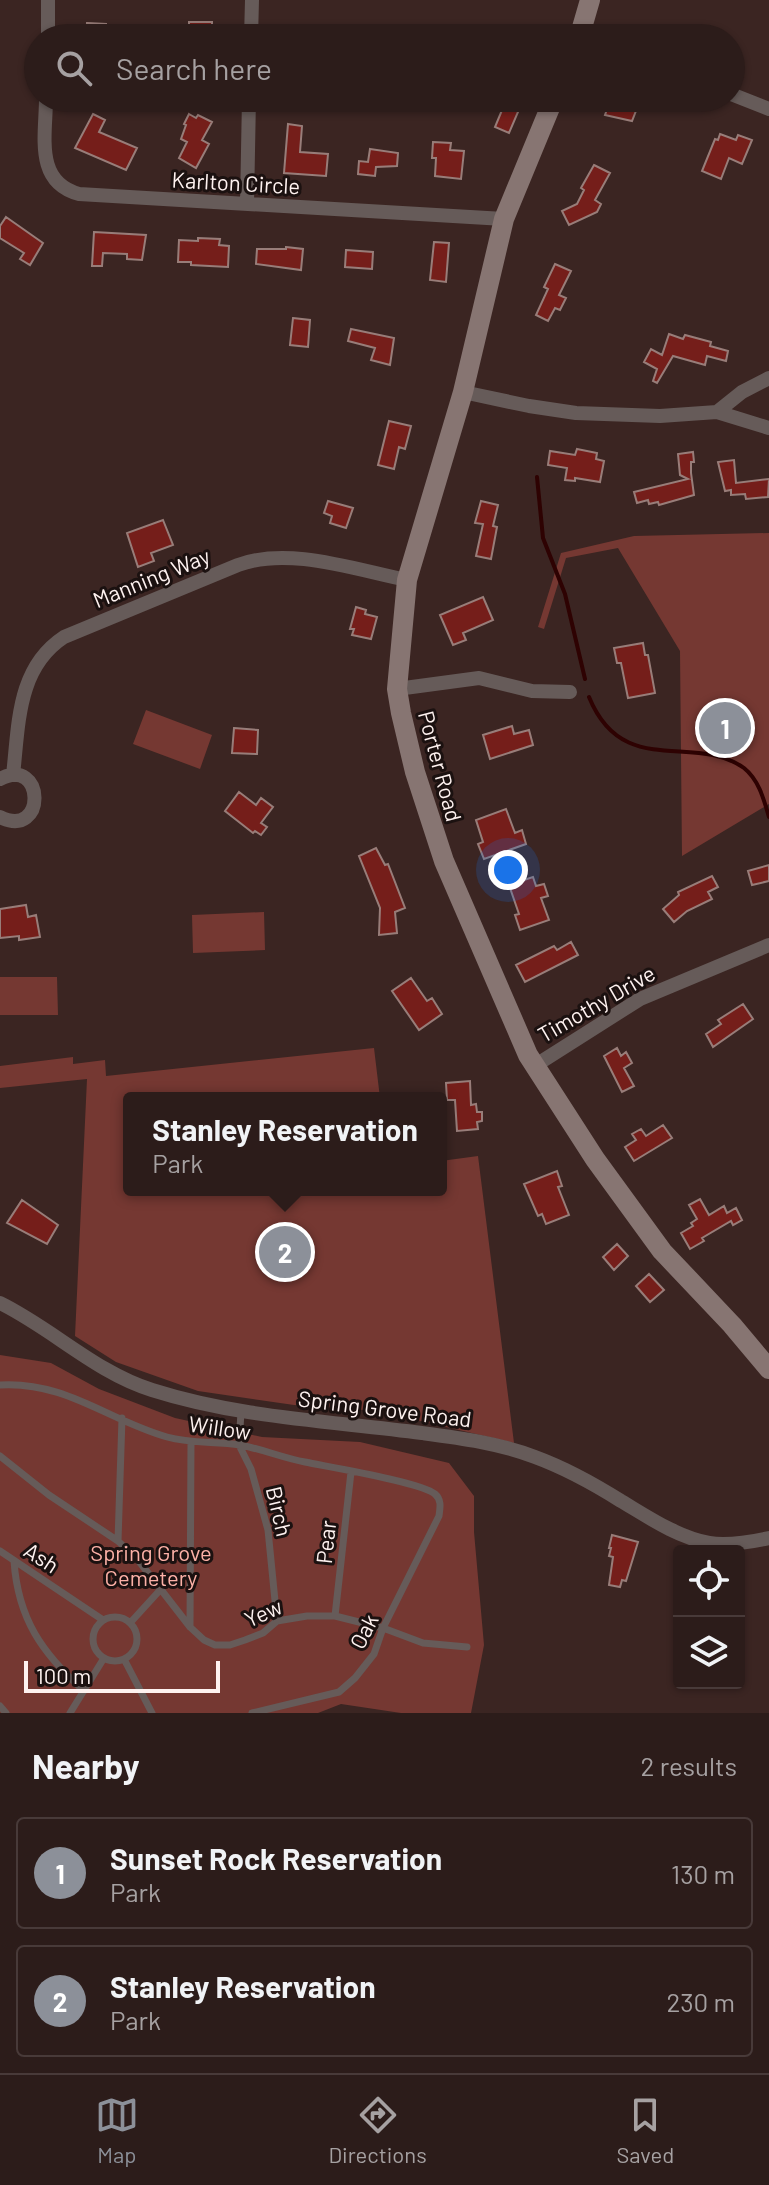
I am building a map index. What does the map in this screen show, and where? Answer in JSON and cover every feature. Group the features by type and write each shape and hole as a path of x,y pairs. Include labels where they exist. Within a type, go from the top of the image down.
{"street":[{"path":"48,0 48,24"},
{"path":"251,24 252,0"},
{"path":"585,24 590,0"},
{"path":"745,100 769,109"},
{"name":"Karlton Circle","path":"46,112 46,162 51,177 63,188 87,195 504,219"},
{"path":"247,204 249,112"},
{"name":"Porter Road","path":"548,112 504,219 463,392 407,580 397,689 415,772 444,861 528,1055 595,1159 662,1251 769,1369"},
{"path":"717,412 749,387 769,378"},
{"path":"463,392 529,406 600,415 717,412 769,428"},
{"name":"Manning Way","path":"0,817 20,820 35,805 32,784 27,779 6,777 27,681 44,652 64,637 238,565 267,557 296,558 407,580"},
{"path":"397,689 479,678 532,691 570,692"},
{"name":"Timothy Drive","path":"536,1065 640,999 769,945"},
{"name":"Spring Grove Road","path":"0,1303 27,1317 109,1371 149,1389 241,1412 395,1429 498,1446 559,1467 646,1517 690,1537 710,1543 769,1538"}],"lane":[{"name":"Willow","path":"0,1385 15,1384 71,1396 142,1428 191,1442 239,1445 410,1484 438,1496"},
{"name":"Birch","path":"241,1412 239,1445 251,1469 268,1530 277,1621"},
{"path":"118,1541 122,1418"},
{"path":"190,1627 191,1442"},
{"name":"Yew","path":"0,1456 49,1495 118,1541 138,1560 190,1627 215,1645 230,1645 263,1633 277,1621 307,1616 335,1616 383,1628 423,1643 467,1647"},
{"name":"Pear","path":"335,1616 351,1472"},
{"name":"Oak","path":"252,1713 339,1692 355,1678 374,1654 383,1628 439,1516 441,1505 438,1496"},
{"name":"Ash","path":"0,1551 103,1620"},
{"path":"14,1561 25,1613 41,1645 54,1664 84,1691"},
{"path":"130,1623 161,1589"},
{"path":"117,1617 130,1623 137,1635 130,1655 124,1659 104,1658 94,1646 94,1632 103,1620 117,1617"},
{"path":"70,1713 104,1658"},
{"path":"124,1659 152,1713"},
{"path":"0,1706 6,1713"}],"green space":[{"path":"769,533 769,804 682,856 680,651 618,548 566,558 544,629 538,627 561,553 634,536"},
{"path":"146,710 212,735 200,769 133,744"},
{"path":"264,912 265,950 193,953 192,915"},
{"path":"0,977 57,977 58,1015 0,1015"},
{"path":"374,1048 379,1092 123,1092 123,1196 447,1196 447,1160 478,1156 514,1443 378,1411 294,1405 198,1391 116,1362 75,1336 87,1079 0,1088 0,1066 73,1057 73,1064 105,1060 106,1076"},
{"name":"Spring Grove Cemetery","path":"0,1355 51,1363 99,1389 175,1418 262,1437 360,1442 449,1463 474,1496 474,1532 484,1645 471,1713 401,1713 341,1704 318,1713 0,1713"}],"building":[{"path":"189,22 212,22 212,24"},
{"path":"501,112 518,112 509,133 495,127"},
{"path":"606,112 636,112 632,121 605,115"},
{"path":"93,114 105,120 99,132 137,148 126,170 75,148"},
{"path":"189,114 212,122 202,140 209,144 196,168 179,158 187,142 181,139"},
{"path":"288,124 302,126 300,152 328,154 326,176 284,173"},
{"path":"720,134 736,140 738,135 752,140 742,164 729,158 721,179 702,171"},
{"path":"433,142 451,143 450,150 464,151 461,179 435,176"},
{"path":"370,149 398,153 397,166 376,167 375,176 358,174 359,161 368,162"},
{"path":"594,165 610,173 595,200 601,204 597,212 569,225 562,211 577,204 584,190 581,188"},
{"path":"6,217 43,243 30,265 20,259 24,253 0,238 0,226"},
{"path":"94,232 146,235 142,260 127,259 127,254 103,253 102,266 92,266"},
{"path":"198,238 220,239 219,245 229,246 228,267 178,262 179,240 198,241"},
{"path":"434,242 449,243 446,282 430,280"},
{"path":"257,249 303,249 301,270 256,264"},
{"path":"346,250 373,252 372,269 345,267"},
{"path":"555,264 571,271 559,295 566,298 560,310 555,308 548,321 536,315"},
{"path":"293,318 310,320 308,347 290,345"},
{"path":"351,329 394,338 390,365 371,360 375,348 348,341"},
{"path":"669,334 711,342 710,346 728,351 726,361 707,356 705,365 673,356 657,383 653,381 657,369 644,362 651,349 662,355"},
{"path":"389,421 411,426 405,449 399,447 394,469 378,465"},
{"path":"577,449 597,453 596,459 604,461 600,482 575,478 575,481 565,480 567,468 548,465 550,451 575,455"},
{"path":"693,452 691,473 694,495 659,505 658,502 649,504 648,500 637,503 634,492 688,479 680,475 678,454"},
{"path":"734,460 736,483 769,479 768,497 746,499 745,494 731,495 731,490 725,491 718,462"},
{"path":"328,501 353,508 346,528 330,523 332,516 324,513"},
{"path":"481,501 498,505 491,559 476,556 483,524 475,523"},
{"path":"163,520 173,545 151,553 154,561 138,567 127,533"},
{"path":"483,597 493,620 463,633 466,640 453,645 440,615"},
{"path":"356,607 366,610 365,614 377,617 371,639 352,635 354,629 350,629"},
{"path":"643,643 655,693 628,698 621,663 617,663 614,648"},
{"path":"512,726 514,734 529,730 533,745 490,759 483,735"},
{"path":"234,728 258,730 257,754 232,753"},
{"path":"239,792 256,805 261,798 273,807 261,823 267,827 261,835 255,831 253,833 225,811"},
{"path":"506,809 515,833 522,830 526,844 484,859 478,844 483,842 476,820"},
{"path":"376,848 385,865 388,864 405,908 395,912 397,933 379,935 380,908 359,856"},
{"path":"769,865 769,881 752,885 748,871"},
{"path":"712,876 718,887 708,892 712,899 687,911 674,922 663,909 679,895 678,892"},
{"path":"533,877 536,886 544,884 548,896 541,898 549,920 520,930 515,915 519,914 509,885"},
{"path":"26,905 28,917 36,915 40,937 19,940 19,936 0,938 0,909"},
{"path":"571,942 578,955 525,982 516,965 554,946 557,950"},
{"path":"411,978 427,1001 432,998 442,1014 419,1030 392,991"},
{"path":"743,1004 753,1019 713,1047 706,1034 721,1024 718,1020"},
{"path":"617,1048 621,1056 626,1052 632,1063 624,1068 634,1086 622,1092 604,1056"},
{"path":"470,1081 471,1105 476,1104 477,1112 482,1112 482,1121 477,1122 478,1129 457,1131 455,1100 447,1100 446,1083"},
{"path":"663,1125 672,1138 634,1161 625,1147 636,1140 632,1134 641,1129 646,1136"},
{"path":"557,1171 562,1186 558,1187 569,1215 546,1224 542,1214 538,1216 524,1184"},
{"path":"700,1199 709,1215 724,1206 727,1213 736,1208 742,1220 733,1225 731,1221 690,1249 681,1233 693,1226 691,1223 697,1219 689,1205"},
{"path":"22,1200 58,1225 47,1244 7,1223"},
{"path":"617,1244 628,1256 614,1270 603,1257"},
{"path":"649,1274 664,1290 650,1302 636,1286"},
{"path":"612,1535 638,1542 626,1581 622,1580 620,1587 609,1585"}],"waterway":[{"path":"537,477 543,538 565,594 585,679"},
{"path":"589,697 603,722 621,738 660,750 724,758 744,768 757,784 769,817"}],"place":[{"name":"Sunset Rock Reservation","path":"725,728"},
{"name":"Stanley Reservation","path":"285,1252"}]}
